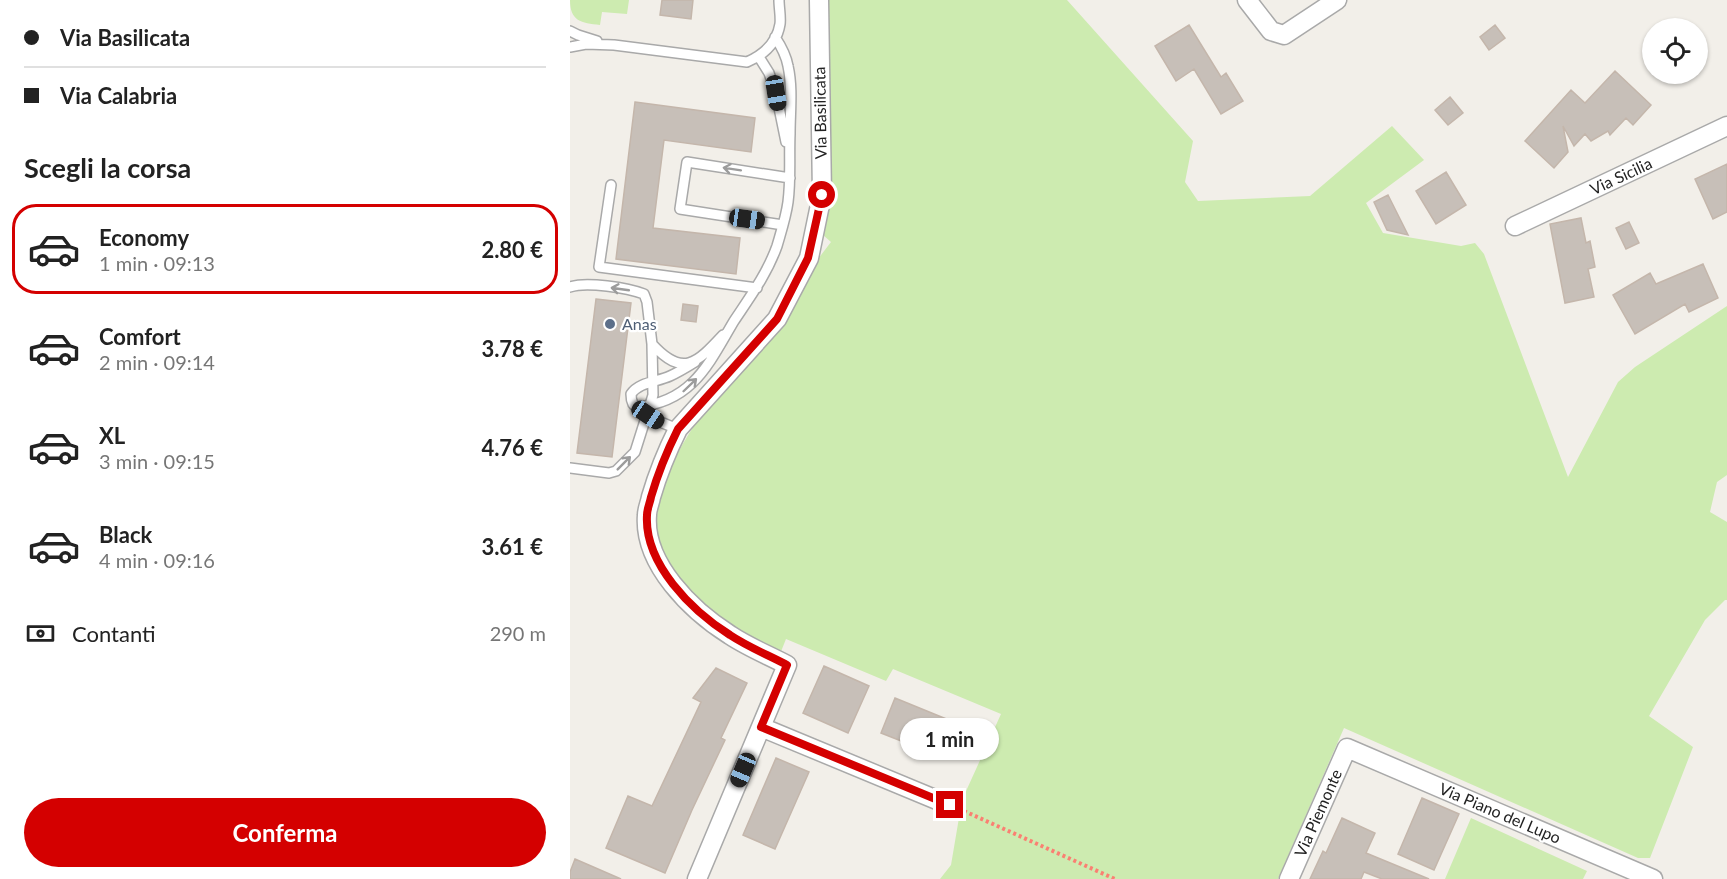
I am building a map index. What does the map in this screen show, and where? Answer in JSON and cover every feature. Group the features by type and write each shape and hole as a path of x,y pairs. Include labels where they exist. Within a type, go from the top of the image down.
{"street":[{"name":"Via Basilicata","path":"697,879 787,665 730,636 703,615 682,594 658,564 647,531 647,514 668,448 678,429 777,319 808,258 822,195 819,0"},
{"path":"1247,0 1271,31 1284,36 1337,0"},
{"name":"Via Sicilia","path":"1515,226 1727,126"},
{"path":"761,727 950,805"},
{"name":"Via Piemonte","path":"1289,879 1347,748"},
{"name":"Via Piano del Lupo","path":"1347,748 1653,879"}],"lane":[{"path":"570,47 586,44 614,45 747,62 759,57 769,48 775,37 780,24 779,0"},
{"path":"570,31 614,45"},
{"path":"649,410 681,393 692,384 717,353 770,263 783,225 790,178 791,98 789,67 785,54 775,37"},
{"path":"759,57 770,73 789,153"},
{"path":"783,225 680,209 687,162 790,178"},
{"path":"611,185 599,267 757,288"},
{"path":"570,287 587,284 644,294 652,344 653,395 635,452 616,471 609,473 570,468"},
{"path":"678,429 658,423 649,410 637,407 633,403 631,394 635,388 680,372 695,362 734,322"},
{"path":"652,344 663,356 676,362 686,364 695,362"}],"path":[{"path":"950,805 1114,879"}],"green space":[{"path":"570,0 629,0 627,14 602,12 600,25 582,22 574,17"},
{"path":"827,0 1067,0 1193,141 1185,182 1198,201 1310,196 1392,126 1424,160 1366,203 1383,233 1461,246 1475,243 1484,254 1568,477 1618,382 1635,367 1727,306 1727,475 1717,482 1710,512 1727,522 1727,600 1705,620 1649,716 1693,747 1650,858 1638,858 1344,728 1278,879 940,879 951,865 962,800 1001,714 893,669 886,681 786,639 780,654 765,646 737,630 697,600 662,557 656,530 659,502 668,474 682,446 717,393 831,242 823,235 831,190"},
{"path":"1471,818 1587,871 1583,879 1445,879"}],"building":[{"path":"662,0 693,0 691,19 660,15"},
{"path":"1189,25 1221,77 1226,73 1243,101 1221,114 1194,69 1176,81 1155,46"},
{"path":"1495,25 1505,38 1489,50 1480,37"},
{"path":"1615,71 1651,105 1633,125 1626,118 1610,135 1608,131 1591,141 1585,134 1574,146 1563,126 1568,152 1554,168 1525,141 1571,90 1585,103"},
{"path":"1450,97 1463,113 1448,125 1435,110"},
{"path":"635,102 755,118 751,152 664,140 653,228 740,238 736,274 616,259"},
{"path":"1727,164 1727,212 1713,219 1695,179"},
{"path":"1446,172 1466,205 1436,224 1416,191"},
{"path":"1388,195 1408,235 1387,230 1374,202"},
{"path":"1581,218 1586,243 1590,241 1595,267 1588,269 1594,297 1565,303 1550,224"},
{"path":"1629,222 1639,243 1626,249 1616,228"},
{"path":"1703,264 1718,298 1689,312 1685,304 1635,334 1613,295 1650,273 1656,284"},
{"path":"596,299 631,303 612,457 577,453"},
{"path":"683,304 698,306 696,322 681,320"},
{"path":"824,666 869,686 848,733 803,713"},
{"path":"716,668 747,683 721,738 725,740 665,873 606,848 628,796 652,806 701,702 693,698"},
{"path":"895,698 961,725 947,759 881,733"},
{"path":"776,758 809,772 775,849 743,835"},
{"path":"1422,798 1459,814 1434,870 1398,854"},
{"path":"1342,818 1375,833 1366,853 1429,879 1382,879 1364,872 1361,879 1310,879 1323,851 1326,853"},
{"path":"575,859 621,879 570,879"}],"place":[{"name":"Anas","path":"610,324"}],"route":[{"path":"822,195 808,258 777,319 678,429 668,448 647,514 647,531 658,564 682,594 703,615 730,636 787,665 761,727 950,805"}]}
